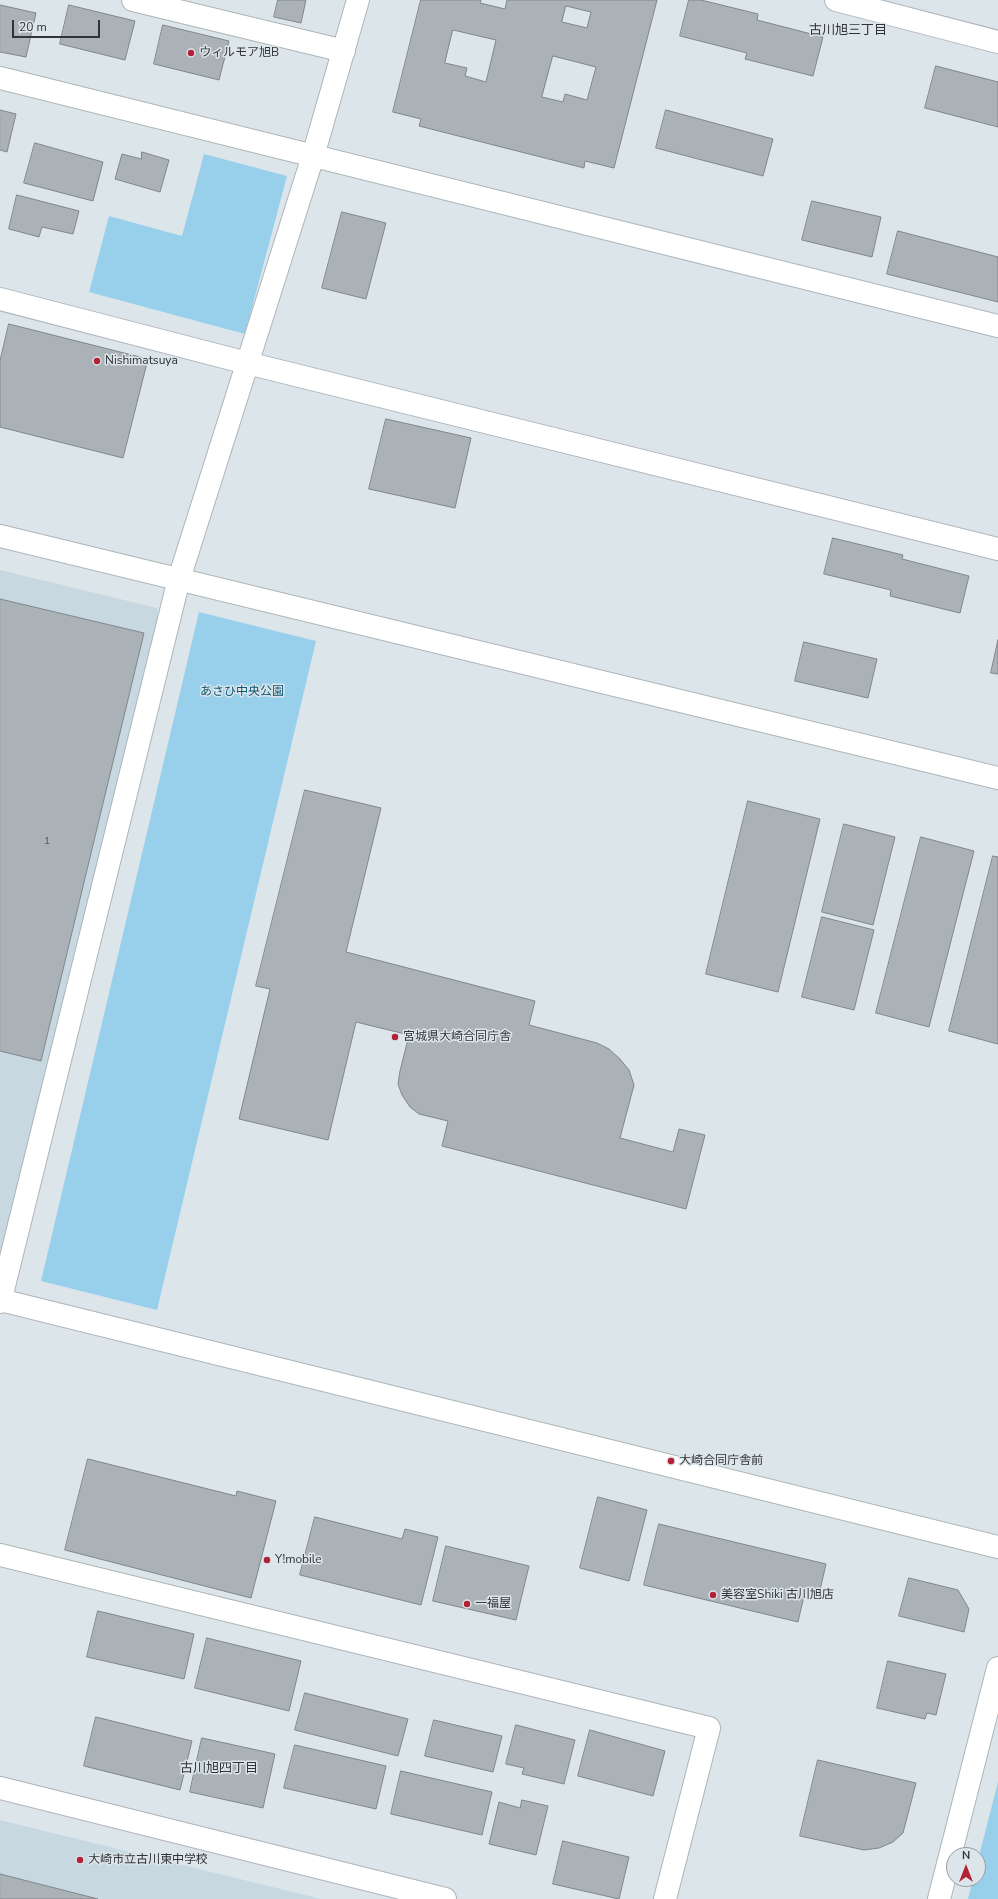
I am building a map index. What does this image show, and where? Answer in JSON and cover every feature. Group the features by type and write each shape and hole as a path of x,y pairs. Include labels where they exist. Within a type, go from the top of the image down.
{"street":[{"path":"133,0 183,6 344,51"},
{"path":"358,0 313,156 180,579 0,1300 998,1547"},
{"path":"836,0 998,42"},
{"path":"0,78 998,326"},
{"path":"0,299 247,363 998,549"},
{"path":"0,536 998,778"},
{"path":"0,1555 710,1728 665,1899"},
{"path":"939,1899 998,1668"},
{"path":"0,1788 444,1899"}],"shaded area":[{"path":"0,570 157,608 158,616 2,1253 0,1255"},
{"name":"大崎市立古川東中学校","path":"0,1820 321,1899 0,1899"}],"green space":[{"path":"204,154 287,176 245,334 89,292 109,216 182,236"},
{"name":"あさひ中央公園","path":"199,612 316,641 157,1310 41,1281"},
{"path":"998,1782 998,1899 968,1899 971,1887 986,1887 986,1847 981,1847"}],"building":[{"path":"278,0 306,0 301,23 274,17"},
{"path":"421,0 481,0 480,3 505,9 507,0 657,0 614,168 585,161 584,168 419,126 421,119 393,112","holes":["566,6 591,12 587,28 562,22","453,30 496,40 486,82 465,76 467,68 445,63","553,56 596,67 587,100 565,94 563,102 542,97"]},
{"path":"689,0 701,0 758,14 757,20 823,37 813,76 745,59 747,53 680,36"},
{"path":"0,5 36,13 26,57 0,52"},
{"path":"69,5 135,21 125,60 60,44"},
{"name":"ウィルモア旭B","path":"163,25 229,41 219,80 154,64"},
{"path":"936,66 998,82 998,127 925,108"},
{"path":"0,110 16,114 7,152 0,150"},
{"path":"666,110 773,139 763,176 656,148"},
{"path":"35,143 103,162 93,201 24,183"},
{"path":"142,152 169,160 160,192 115,179 122,154 141,159"},
{"path":"17,195 79,211 73,234 42,227 39,237 9,229"},
{"path":"812,201 881,217 872,257 802,240"},
{"path":"342,212 386,223 366,299 322,288"},
{"path":"898,231 998,257 998,302 887,274"},
{"path":"9,324 148,359 123,458 0,427 0,361"},
{"path":"386,419 471,438 455,508 369,489"},
{"path":"833,538 903,555 902,559 969,576 960,613 890,596 891,590 824,574"},
{"path":"0,599 144,633 41,1061 0,1051"},
{"path":"998,640 998,674 991,673"},
{"path":"804,642 877,659 868,698 795,681"},
{"path":"305,790 381,808 346,952 535,1001 529,1025 597,1043 609,1049 629,1070 634,1085 620,1138 673,1152 679,1129 705,1135 686,1209 442,1146 448,1121 419,1114 410,1107 402,1095 398,1084 409,1035 356,1022 328,1140 239,1119 270,989 256,986"},
{"path":"748,801 820,819 778,992 706,974"},
{"path":"844,824 895,837 873,925 822,912"},
{"path":"921,837 974,851 929,1027 876,1013"},
{"path":"993,856 998,857 998,1044 949,1031"},
{"path":"822,917 874,930 854,1010 802,997"},
{"path":"88,1459 236,1496 237,1491 276,1501 251,1598 65,1550"},
{"path":"598,1497 647,1510 629,1581 580,1568"},
{"path":"315,1517 402,1539 405,1529 438,1537 421,1605 300,1575"},
{"path":"659,1524 826,1564 818,1599 804,1596 798,1622 644,1585"},
{"path":"446,1546 529,1566 516,1620 433,1601"},
{"path":"909,1578 958,1590 969,1609 964,1632 899,1616"},
{"path":"98,1611 194,1634 184,1679 87,1657"},
{"path":"207,1638 301,1661 289,1711 195,1688"},
{"path":"888,1661 946,1674 936,1715 927,1713 925,1719 877,1708"},
{"path":"305,1693 408,1719 398,1756 295,1730"},
{"path":"96,1717 192,1741 180,1790 84,1766"},
{"path":"434,1720 502,1736 493,1772 425,1756"},
{"path":"516,1725 575,1740 564,1784 522,1774 524,1768 506,1764"},
{"path":"590,1730 665,1751 653,1796 578,1776"},
{"path":"202,1738 275,1754 263,1808 190,1792"},
{"path":"295,1745 386,1766 376,1809 284,1788"},
{"path":"818,1760 916,1783 903,1833 893,1842 879,1848 864,1850 800,1836"},
{"path":"401,1771 492,1792 482,1835 391,1814"},
{"path":"522,1800 548,1806 536,1855 489,1844 499,1802 520,1808"},
{"path":"563,1841 629,1857 619,1899 553,1884"},
{"path":"0,1874 98,1899 0,1899"}],"place":[{"name":"ウィルモア旭B","path":"191,53"},
{"name":"Nishimatsuya","path":"97,361"},
{"name":"宮城県大崎合同庁舎","path":"395,1037"},
{"name":"大崎合同庁舎前","path":"671,1461"},
{"name":"Y!mobile","path":"267,1560"},
{"name":"美容室Shiki 古川旭店","path":"713,1595"},
{"name":"一福屋","path":"467,1604"},
{"name":"大崎市立古川東中学校","path":"80,1860"}],"district":[{"name":"古川旭三丁目","path":"848,31"},
{"name":"古川旭四丁目","path":"219,1769"}]}
